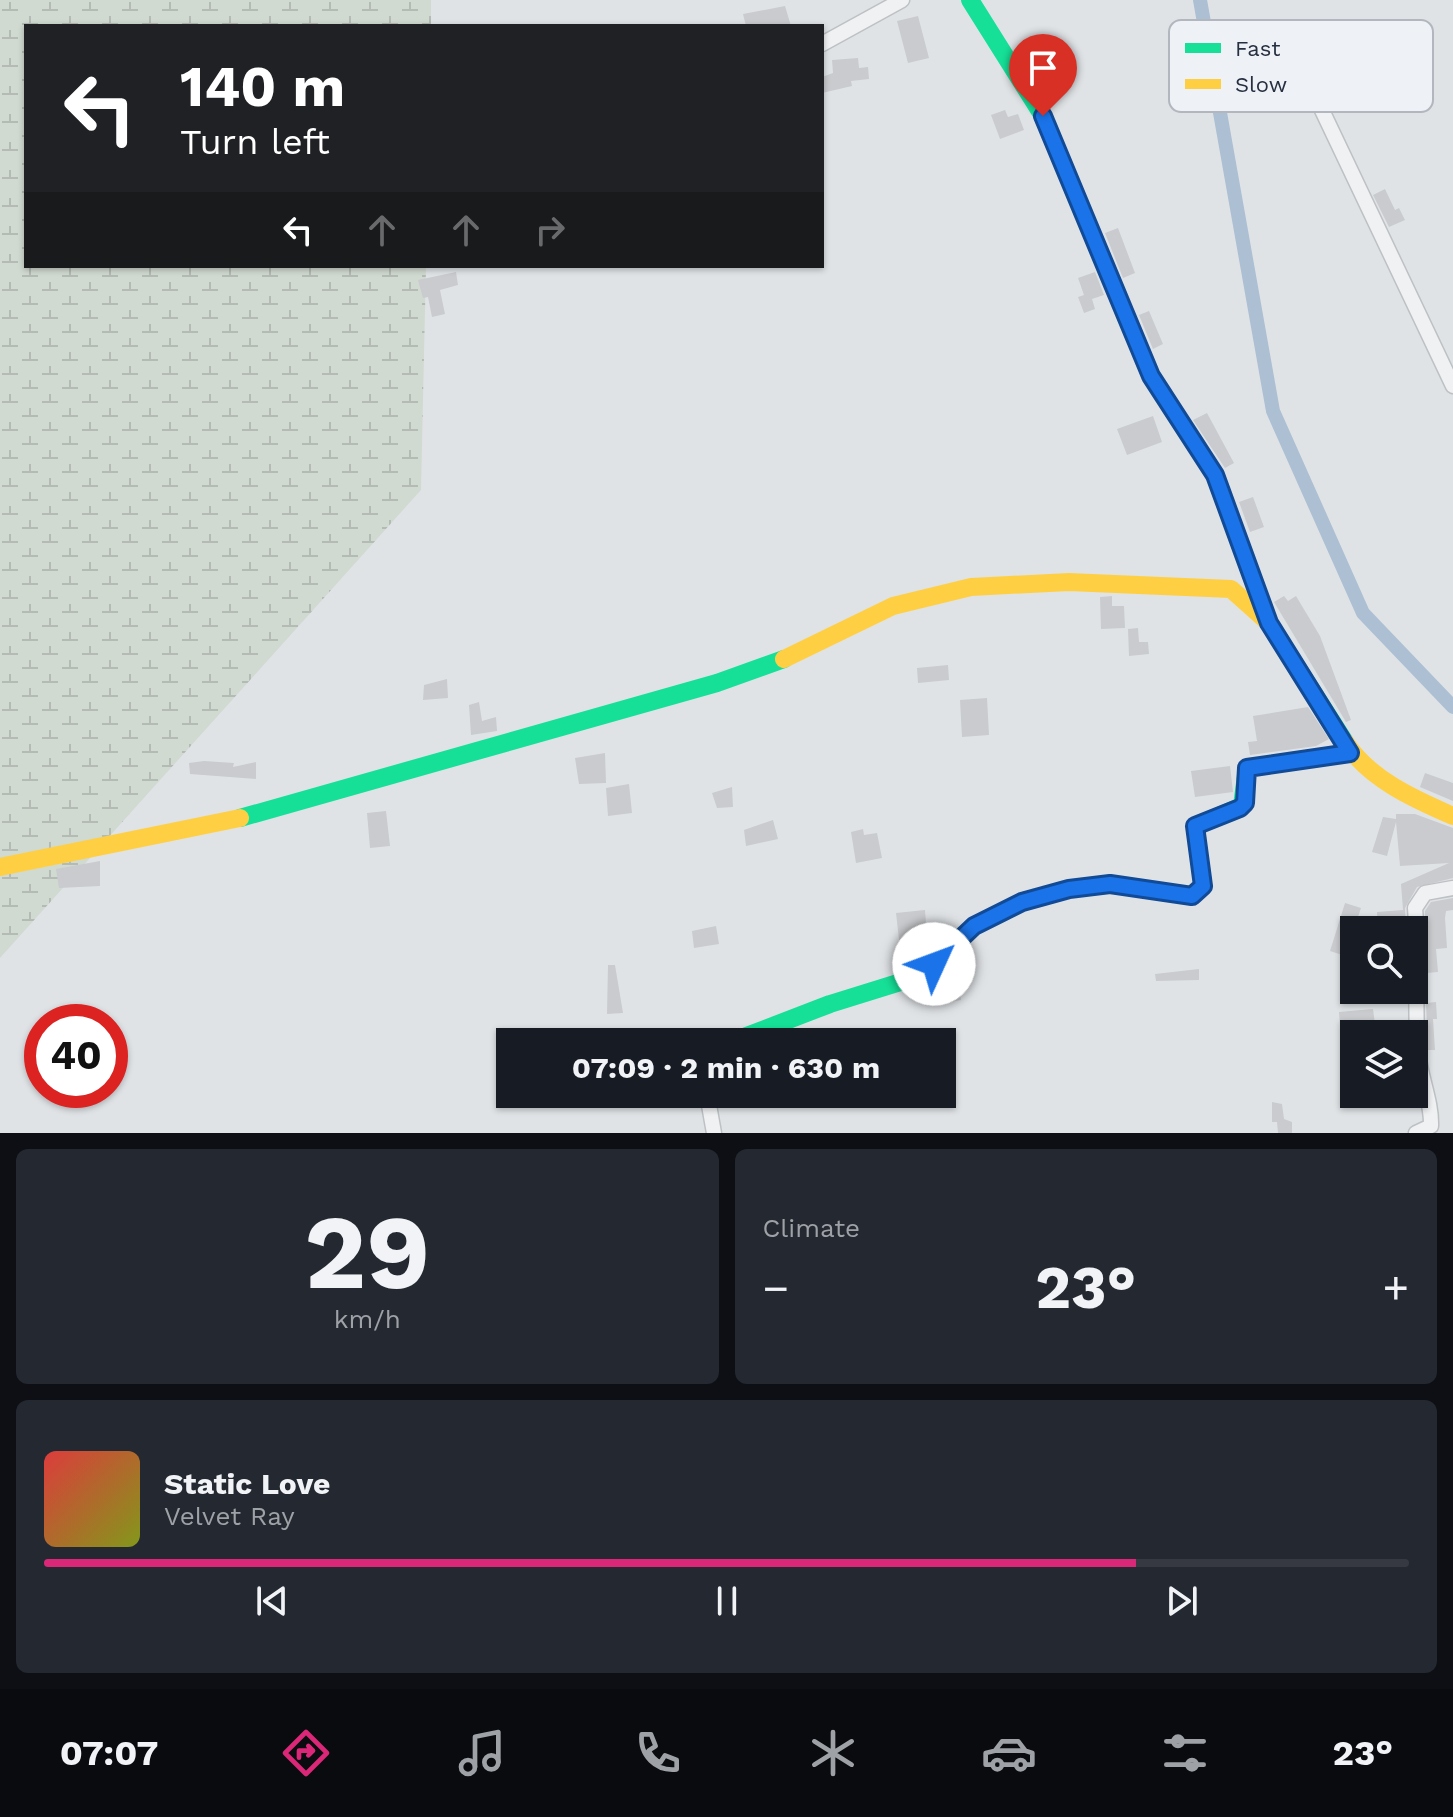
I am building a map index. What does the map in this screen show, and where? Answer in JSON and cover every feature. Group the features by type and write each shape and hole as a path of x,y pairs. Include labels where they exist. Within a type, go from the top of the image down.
{"street":[{"path":"824,43 902,0"},
{"path":"970,0 1043,116 1151,376 1215,475 1269,623 1350,753 1419,801 1453,816"},
{"path":"1323,112 1453,386"},
{"path":"0,867 156,838 292,806 717,683 806,651 893,606 971,587 1069,582 1231,589 1269,623"},
{"path":"767,1028 830,1004 920,976 974,926 1022,902 1069,889 1110,884 1192,896 1203,886 1195,826 1240,808 1245,803 1247,768 1350,753"},
{"path":"1422,1132 1431,1126 1431,1118 1421,1080 1418,1047 1415,908 1425,893 1453,888"},
{"path":"710,1108 714,1133"}],"green space":[{"path":"0,0 431,0 431,24 24,24 24,268 426,268 421,490 0,958"}],"building":[{"path":"785,6 790,24 746,24 743,14"},
{"path":"918,16 929,58 908,63 897,21"},
{"path":"858,58 859,68 868,67 869,79 851,81 852,86 824,93 824,76 833,73 832,60"},
{"path":"1005,110 1008,117 1018,114 1024,130 1000,139 991,115"},
{"path":"1385,189 1395,210 1399,208 1405,220 1389,227 1373,195"},
{"path":"1118,228 1135,273 1123,278 1105,233"},
{"path":"456,272 458,285 440,290 445,314 432,317 428,297 423,298 418,280"},
{"path":"1095,272 1104,295 1092,299 1095,309 1084,313 1078,297 1084,295 1078,278"},
{"path":"1149,311 1163,344 1153,349 1139,315"},
{"path":"1207,413 1234,463 1225,468 1193,420"},
{"path":"1153,416 1162,442 1127,455 1117,429"},
{"path":"1253,497 1264,527 1250,532 1239,502"},
{"path":"1112,596 1112,606 1124,606 1125,628 1101,629 1100,597"},
{"path":"1284,596 1288,601 1296,596 1320,636 1351,720 1346,722 1274,602"},
{"path":"1138,628 1139,642 1148,642 1149,654 1129,656 1128,629"},
{"path":"948,665 949,680 918,683 917,668"},
{"path":"447,679 448,698 423,700 424,685"},
{"path":"987,698 989,735 962,737 960,700"},
{"path":"479,702 482,721 496,717 497,731 471,735 469,705"},
{"path":"1308,707 1329,739 1316,746 1250,755 1248,742 1257,741 1253,716"},
{"path":"605,753 606,783 579,784 575,758"},
{"path":"256,762 256,779 190,774 189,763 234,763 233,767"},
{"path":"1230,766 1233,792 1195,797 1191,771"},
{"path":"1425,773 1453,783 1453,801 1420,787"},
{"path":"629,784 632,813 608,816 606,788"},
{"path":"732,787 733,807 717,808 712,793"},
{"path":"386,811 390,846 370,848 367,813"},
{"path":"1396,814 1415,814 1453,828 1453,878 1417,887 1405,908 1405,916 1377,916 1377,912 1403,910 1401,884 1449,863 1400,866 1396,822 1387,856 1372,852 1383,817 1396,819"},
{"path":"773,820 778,839 746,846 744,830"},
{"path":"863,829 864,835 877,833 882,858 856,863 851,832"},
{"path":"100,861 100,886 59,888 56,869"},
{"path":"1453,898 1453,910 1446,911 1445,918 1447,948 1436,949 1438,972 1428,973 1428,916 1425,916 1425,911 1431,902"},
{"path":"1345,903 1361,908 1358,916 1341,916"},
{"path":"925,910 927,936 917,937 918,946 900,948 896,913"},
{"path":"1340,919 1340,954 1330,951"},
{"path":"716,926 719,944 694,948 692,931"},
{"path":"608,965 615,965 623,1013 607,1014"},
{"path":"1199,969 1199,980 1156,981 1155,974"},
{"path":"959,986 961,1000 938,1004 936,990"},
{"path":"1436,1002 1437,1019 1433,1019 1435,1050 1428,1050 1428,1003"},
{"path":"1373,1009 1374,1020 1340,1020 1340,1026 1339,1012"},
{"path":"1272,1102 1282,1104 1284,1119 1292,1122 1292,1133 1278,1133 1277,1122 1272,1122"}],"waterway":[{"path":"1200,0 1204,20"},
{"path":"1220,112 1273,411 1363,613 1453,707"}],"traffic: fast":[{"path":"970,0 1043,116 1151,376 1215,475 1269,623 1345,742"},
{"path":"240,818 717,683 784,659"},
{"path":"767,1028 830,1004 920,976 974,926 1022,902 1069,889 1110,884 1192,896 1203,886 1195,826 1242,806 1247,768 1350,753"}],"traffic: slow":[{"path":"784,659 893,606 971,587 1069,582 1231,589 1269,623"},
{"path":"1345,742 1379,777 1408,795 1453,816"},
{"path":"0,867 240,818"}],"route":[{"path":"934,964 974,926 1022,902 1069,889 1110,884 1159,894 1192,896 1203,886 1195,826 1201,820 1233,813 1245,803 1244,772 1247,768 1350,753 1269,623 1215,475 1151,376 1043,116"}]}
